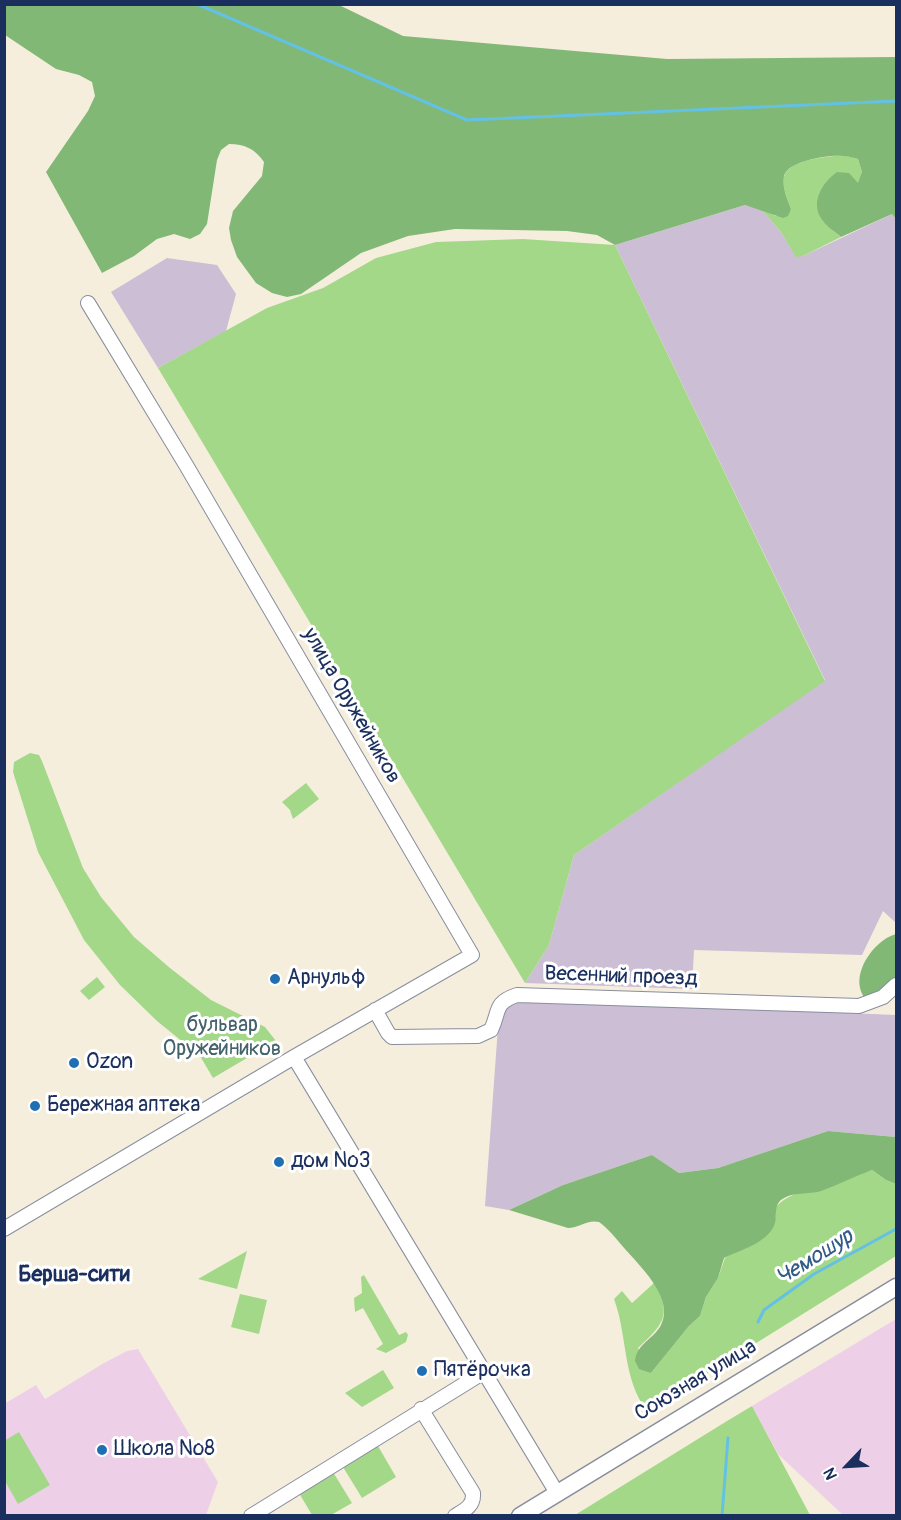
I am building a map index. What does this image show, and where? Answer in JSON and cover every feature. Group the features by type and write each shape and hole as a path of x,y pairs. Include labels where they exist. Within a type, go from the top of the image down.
{"main road":[{"name":"Союзная улица","path":"520,1515 897,1287"}],"street":[{"name":"улица Оружейников","path":"4,1229 294,1057 472,955 186,465 88,303"},
{"name":"Весенний проезд","path":"375,1010 392,1036 473,1037 492,1030 499,1006 506,999 517,995 859,1006 883,997 897,985"},
{"path":"294,1057 557,1493"},
{"path":"251,1515 484,1372"},
{"path":"421,1409 473,1493 474,1500 469,1508 455,1515"}],"shaded area":[{"path":"745,205 761,209 781,232 796,256 803,256 892,214 896,219 896,923 883,911 862,955 694,950 692,989 525,983 549,945 574,855 825,680 615,245"},
{"path":"167,258 217,265 236,294 226,331 158,368 111,292"},
{"path":"527,1000 896,1015 896,1137 828,1131 718,1168 679,1173 652,1155 563,1185 509,1210 485,1206 499,1013 508,1002"},
{"path":"896,1319 896,1515 843,1515 778,1454 752,1406"},
{"name":"Школа №8","path":"138,1349 218,1482 206,1515 5,1515 4,1404 36,1385 45,1399 104,1363 127,1351"}],"green space":[{"path":"4,5 339,5 403,36 667,59 896,57 896,219 892,214 841,237 827,225 817,207 822,188 837,172 849,173 858,183 862,172 858,159 829,156 801,163 787,171 784,176 784,185 791,209 788,216 783,218 745,205 615,245 597,235 567,231 455,229 408,236 361,253 301,294 287,297 272,293 256,283 237,257 229,228 233,211 262,176 264,162 249,148 229,144 221,150 217,160 207,224 200,234 190,239 174,234 157,239 134,256 102,273 46,172 88,111 95,96 92,82 79,75 56,69 5,35"},
{"path":"843,155 858,159 862,172 859,183 823,221 841,237 803,256 796,257 781,232 761,209 776,216 791,209 785,193 784,177 793,166 809,160"},
{"path":"523,239 615,245 825,681 574,855 549,945 525,983 158,368 267,308 323,288 376,258 436,242"},
{"name":"бульвар Оружейников","path":"30,753 39,755 42,761 83,868 101,897 134,937 211,1000 265,1027 276,1041 213,1078 200,1056 157,1021 120,985 84,940 38,852 13,772 14,762"},
{"path":"306,783 319,799 293,819 290,810 282,802"},
{"path":"896,934 896,979 888,988 865,998 860,980 866,960 879,943"},
{"path":"97,977 105,987 89,1000 80,991"},
{"path":"828,1131 896,1137 896,1184 872,1170 821,1191 790,1195 781,1200 777,1206 774,1226 770,1232 758,1242 724,1258 718,1278 706,1297 700,1316 689,1326 651,1373 639,1369 635,1361 636,1355 661,1325 664,1315 663,1305 660,1294 639,1264 599,1222 568,1228 509,1210 563,1185 652,1155 679,1173 718,1168"},
{"path":"872,1170 896,1184 896,1256 647,1411 633,1385 614,1299 622,1291 632,1303 654,1283 660,1294 664,1312 662,1320 638,1348 651,1373 689,1326 700,1316 706,1297 718,1278 725,1258 776,1217 776,1207 806,1189"},
{"path":"247,1251 237,1289 198,1279"},
{"path":"364,1275 399,1335 406,1332 408,1335 406,1342 386,1353 376,1349 383,1344 363,1308 355,1312 354,1298 362,1293 361,1277"},
{"path":"240,1294 267,1300 259,1334 231,1327"},
{"path":"383,1370 394,1388 362,1407 345,1393"},
{"path":"752,1406 810,1515 575,1515 727,1421"},
{"path":"19,1432 50,1485 18,1504 5,1481 4,1441"},
{"path":"378,1446 396,1477 362,1498 343,1467"},
{"path":"333,1472 352,1503 331,1515 312,1515 299,1493"}],"waterway":[{"path":"197,4 467,120 896,101"},
{"name":"Чемошур","path":"758,1322 764,1310 814,1274 896,1229"},
{"name":"Чемошур","path":"722,1516 728,1438"}],"place":[{"name":"Арнульф","path":"275,979"},
{"name":"Ozon","path":"74,1063"},
{"name":"Бережная аптека","path":"35,1106"},
{"name":"дом №3","path":"279,1162"},
{"name":"Пятёрочка","path":"422,1371"},
{"name":"Школа №8","path":"102,1450"}],"district":[{"name":"Берша-сити","path":"74,1275"}]}
